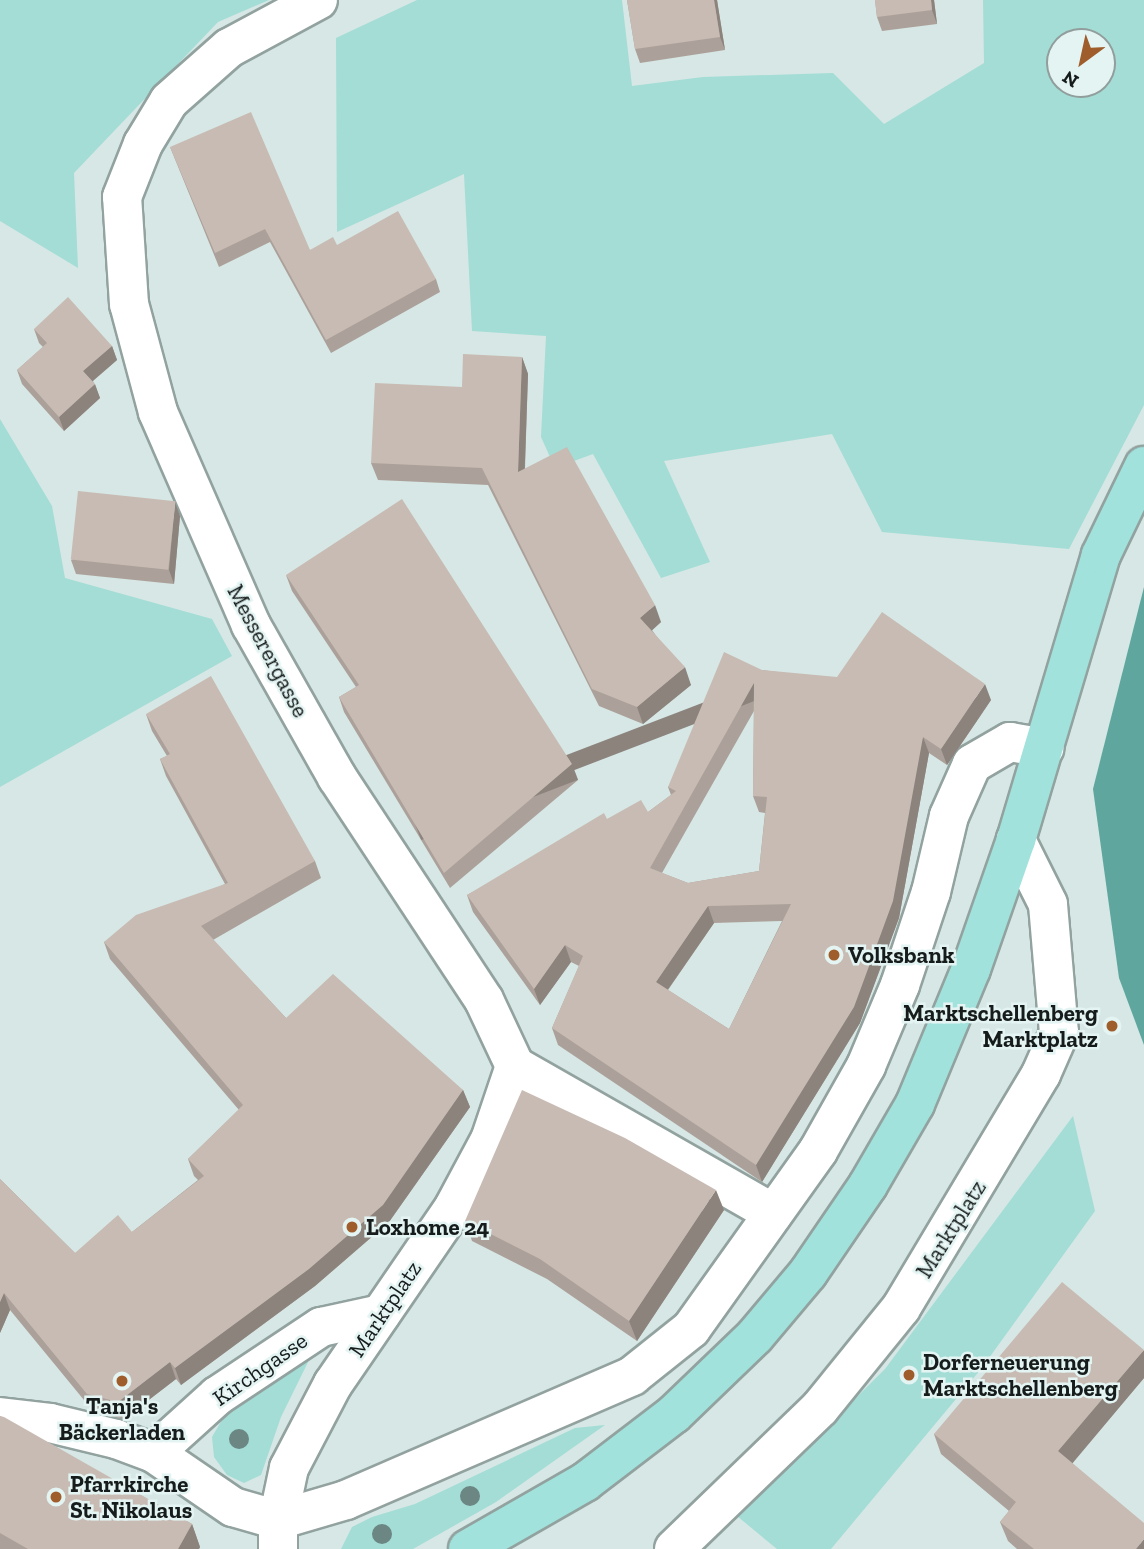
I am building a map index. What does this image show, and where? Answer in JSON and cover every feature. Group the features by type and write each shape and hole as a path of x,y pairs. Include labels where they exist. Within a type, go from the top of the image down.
{"main road":[{"path":"468,1549 585,1482 674,1414 755,1336 808,1273 868,1185 915,1104 971,969 1016,840 1077,627 1101,555 1139,486"}],"street":[{"name":"Messerergasse","path":"317,0 229,48 169,101 143,144 122,197 129,303 158,412 193,500 251,625 317,742 398,875 484,1000 515,1066"},
{"path":"0,1418 50,1423 154,1453 278,1534 346,1500 632,1376 691,1329 818,1151 866,1066 900,985 931,892 949,816 972,764 1010,742 1044,748"},
{"name":"Marktplatz","path":"674,1549 820,1408 901,1308 1041,1074 1059,1032 1048,904 1016,840"},
{"path":"515,1066 773,1213"},
{"name":"Marktplatz","path":"278,1534 289,1468 333,1384 454,1207 484,1152 515,1066"},
{"name":"Kirchgasse","path":"154,1453 217,1396 321,1327 381,1314"}],"shaded area":[{"path":"0,0 269,0 218,22 74,173 78,268 0,221"},
{"path":"417,0 622,0 632,86 703,77 833,73 884,124 984,63 983,0 1144,0 1144,405 1069,549 882,532 832,434 664,461 710,562 661,578 593,454 555,468 541,437 546,336 472,331 464,174 337,232 336,38"},
{"path":"0,419 52,506 65,578 212,619 232,656 0,787"},
{"path":"1144,587 1144,1045 1119,978 1093,789"},
{"path":"1073,1116 1095,1211 981,1369 831,1549 777,1549 737,1516 885,1369"},
{"path":"311,1356 281,1417 261,1475 244,1483 227,1475 214,1457 212,1437 223,1418"},
{"path":"605,1425 496,1502 413,1549 341,1549 352,1527 372,1517 415,1504 575,1428"}],"building":[{"path":"627,0 714,0 720,37 635,49"},
{"path":"875,0 931,0 932,10 877,17"},
{"path":"251,112 310,250 333,237 337,245 398,211 436,279 326,340 265,229 215,253 170,147"},
{"path":"68,297 112,346 83,371 95,384 59,417 17,370 47,343 34,329"},
{"path":"463,354 522,357 518,472 567,447 655,605 640,618 685,667 637,707 592,689 482,468 371,463 375,383 462,387"},
{"path":"78,491 175,501 168,570 71,560"},
{"path":"402,499 572,764 444,873 339,697 359,685 286,575"},
{"path":"882,612 985,684 941,749 923,737 893,901 854,1007 756,1165 552,1028 583,956 565,945 534,989 467,895 604,813 607,819 641,800 648,812 676,791 668,787 724,652 762,670 837,677","holes":["754,683 753,796 767,797 759,871 688,883 650,868","791,904 729,1029 656,982 708,906"]},
{"path":"211,676 315,861 201,926 286,1018 333,974 463,1090 383,1205 309,1269 175,1368 170,1362 118,1402 87,1394 4,1293 0,1302 0,1179 75,1253 118,1215 132,1232 204,1176 188,1159 243,1105 104,942 136,915 228,883 160,759 170,754 146,714"},
{"path":"522,1090 625,1138 716,1190 629,1321 540,1259 465,1221"},
{"path":"1062,1282 1144,1350 1058,1451 1144,1523 1144,1539 1136,1549 1034,1549 1000,1522 1016,1502 934,1434"},
{"name":"Pfarrkirche St. Nikolaus","path":"0,1416 192,1524 178,1549 28,1549 0,1533"}],"place":[{"name":"Volksbank","path":"834,955"},
{"name":"Marktschellenberg Marktplatz","path":"1112,1026"},
{"name":"Loxhome 24","path":"352,1227"},
{"name":"Dorferneuerung Marktschellenberg","path":"909,1375"},
{"name":"Tanja's Bäckerladen","path":"122,1381"},
{"name":"Pfarrkirche St. Nikolaus","path":"56,1497"}]}
